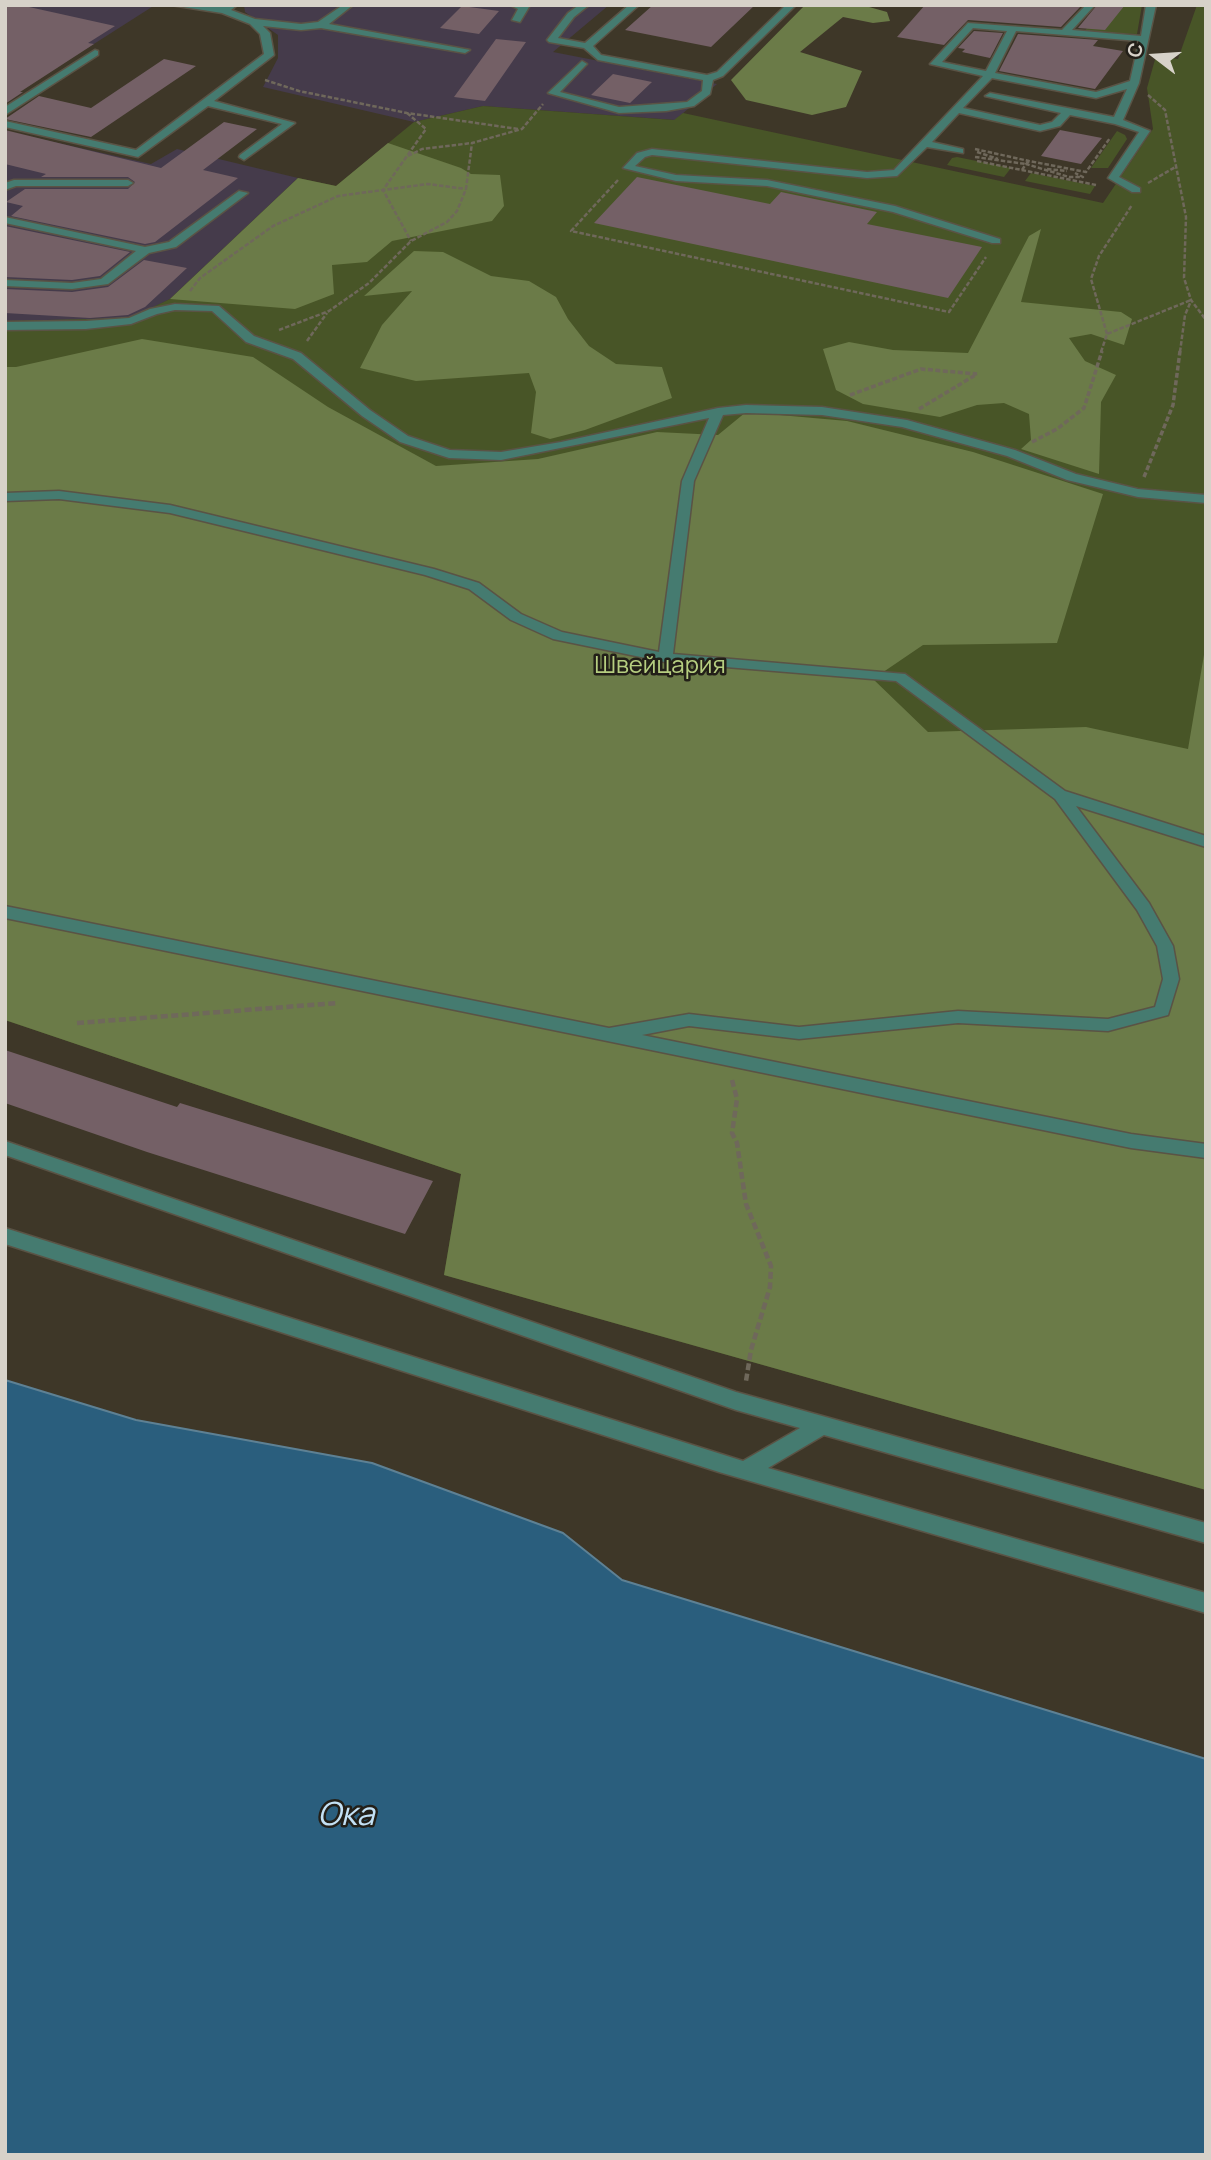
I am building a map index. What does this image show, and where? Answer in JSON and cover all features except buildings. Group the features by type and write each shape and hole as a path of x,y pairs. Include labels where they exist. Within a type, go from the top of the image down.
{"lane":[{"path":"5,124 138,153 269,55 264,33 253,22 229,8 175,5"},
{"path":"321,25 349,5"},
{"path":"514,5 524,7 517,20"},
{"path":"585,5 571,15 552,40 587,46 598,57 708,78 720,74 792,5"},
{"path":"587,46 635,5"},
{"path":"1064,33 1091,5"},
{"path":"1116,126 1134,83 1152,9 1150,5"},
{"path":"253,22 301,27 321,25 465,50"},
{"path":"960,22 1144,39"},
{"path":"971,25 935,64 1096,95 1134,83"},
{"path":"628,168 641,155 652,152 881,176 897,173 905,168 989,75 1014,27"},
{"path":"5,112 95,53"},
{"path":"553,93 582,64"},
{"path":"553,93 619,110 666,108 690,104 706,92 708,78"},
{"path":"989,96 1068,111 1116,126 1145,131 1113,178 1136,190"},
{"path":"208,103 290,123 244,157"},
{"path":"958,110 1040,128 1056,124 1068,111"},
{"path":"927,144 964,150"},
{"path":"628,168 676,178 780,186 895,209 996,241"},
{"path":"5,187 14,183 46,181 128,183"},
{"path":"5,220 145,250 173,245 243,193"},
{"path":"5,282 72,286 104,282 145,250"},
{"path":"5,326 86,325 131,321 154,311 175,307 215,308 250,339 297,356 366,413 404,439 449,454 501,456 719,412 746,409 822,411 903,423 1011,453 1072,477 1138,493 1206,499"},
{"path":"665,658 688,481 719,412"},
{"path":"5,497 59,495 170,509 429,572 474,586 516,617 558,636 665,658 900,677 1060,795 1143,907 1165,946 1171,979 1161,1011 1108,1025 958,1017 799,1033 689,1020 607,1035"},
{"path":"1060,795 1206,842"},
{"path":"5,912 1131,1142 1206,1152"},
{"path":"5,1147 742,1403 1206,1533"},
{"path":"5,1236 746,1470 1206,1603"},
{"path":"746,1470 822,1425"}],"path":[{"path":"244,74 299,91 407,113 522,129"},
{"path":"1134,83 1165,110 1186,217 1184,278 1191,300 1206,320"},
{"path":"407,156 422,149 471,142 522,129 553,93"},
{"path":"383,190 426,129 407,113"},
{"path":"964,150 1086,172 1116,126"},
{"path":"250,339 301,323 328,311 369,283 411,241 447,222 457,211 466,189 471,142"},
{"path":"964,150 998,159"},
{"path":"1047,169 1073,172 1083,177 1069,177 1047,169 1028,162 971,158 1096,185"},
{"path":"1022,170 1028,162"},
{"path":"1011,453 1057,429 1084,408 1107,334 1091,279 1098,256 1111,234 1132,208 1136,190 1177,166"},
{"path":"628,168 571,231 949,312 996,241"},
{"path":"175,307 200,278 273,226 338,196 428,184 466,189"},
{"path":"383,190 411,241"},
{"path":"1107,334 1191,300"},
{"path":"1138,493 1173,405 1185,315 1191,300"},
{"path":"297,356 328,311"},
{"path":"822,411 861,389 921,369 977,374 929,401 903,423"},
{"path":"77,1023 350,1002"},
{"path":"724,1060 737,1099 732,1133 737,1143 746,1204 771,1266 764,1317 751,1350 742,1403"}],"shaded area":[{"path":"5,5 155,5 86,49"},
{"path":"244,5 609,5 553,52 717,84 675,120 483,106 414,122 263,87 278,58 278,35 245,12"},
{"path":"5,131 151,164 177,149 298,178 170,299 130,319 5,321"}],"green space":[{"path":"805,5 862,5 887,12 890,21 873,23 843,17 800,52 862,71 846,107 812,115 746,100 731,80"},
{"path":"1125,5 1142,5 1137,34 1083,33 1098,14"},
{"name":"Швейцария","path":"1197,5 1206,5 1206,1490 444,1275 461,1174 5,1020 5,321 130,318 170,299 298,178 336,186 414,122 483,106 674,120 683,113 1103,203 1153,129 1147,88 1156,56 1178,59"},
{"path":"1117,131 1127,139 1108,168 1091,168"},
{"path":"388,143 461,168 471,174 500,175 504,206 492,221 392,241 367,262 332,265 334,294 295,309 170,299 298,178 336,186"},
{"path":"952,158 1011,168 1004,177 947,165"},
{"path":"1031,173 1095,186 1090,194 1025,181"},
{"path":"1041,229 1021,302 1121,312 1132,319 1124,345 1091,334 1069,338 1085,361 1116,375 1101,402 1099,474 1021,449 1031,440 1029,414 1004,403 977,405 940,417 863,404 836,390 823,349 849,342 893,350 968,353 1029,236"},
{"path":"414,251 443,252 491,276 529,281 556,297 568,319 589,346 616,364 662,367 672,398 585,430 550,439 531,433 536,392 529,373 416,381 360,368 382,325 412,291 364,296"},
{"name":"Швейцария","path":"142,339 253,357 328,407 436,466 538,459 657,432 718,435 746,412 847,421 973,452 1103,494 1057,643 923,645 873,679 928,732 1086,727 1188,749 1206,643 1206,1490 444,1275 461,1174 5,1020 5,367 16,367"}],"water":[{"name":"Ока","path":"5,1380 136,1420 372,1463 563,1533 622,1580 1206,1759 1206,2155 5,2155"}]}
